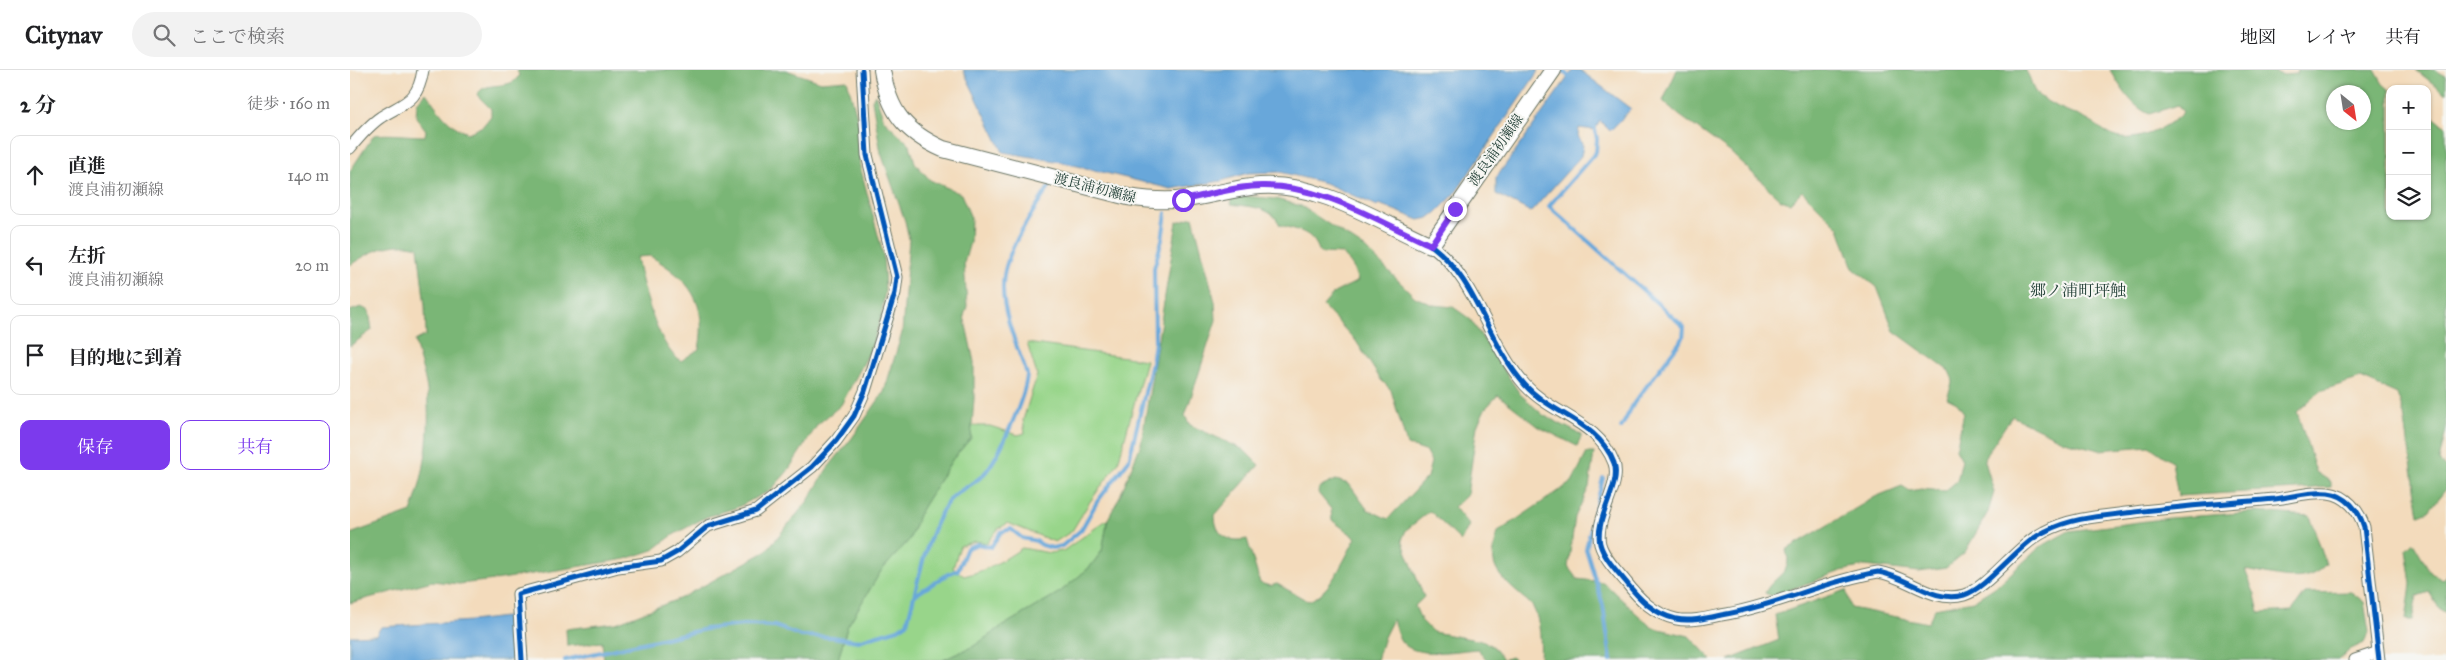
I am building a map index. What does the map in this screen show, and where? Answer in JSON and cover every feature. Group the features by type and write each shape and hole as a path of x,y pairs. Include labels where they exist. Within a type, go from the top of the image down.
{"main road":[{"name":"渡良浦初瀬線","path":"882,70 886,90 900,120 926,142 943,149 1128,197 1151,200 1183,200 1227,190 1261,186 1299,190 1321,196 1364,213 1431,245 1553,70"}],"street":[{"path":"350,148 380,118 405,105 414,97 419,88 423,70"},
{"path":"522,660 518,594 618,567 661,561 677,552 708,526 756,511 824,456 854,416 876,358 895,293 896,277 867,155 862,70"},
{"path":"1431,245 1441,252 1469,286 1498,348 1510,367 1527,387 1597,436 1608,452 1615,465 1614,480 1600,526 1600,543 1604,553 1640,600 1666,616 1690,619 1736,612 1878,572 1888,573 1938,596 1963,596 1975,590 2023,544 2044,532 2073,520 2188,505 2278,498 2307,493 2329,493 2343,498 2356,508 2364,526 2378,656 2355,660"}],"green space":[{"path":"517,70 786,70 821,82 847,80 859,125 860,166 883,254 885,290 881,317 870,351 841,405 818,424 787,472 771,490 738,507 706,517 673,535 653,550 626,559 495,580 459,584 432,581 350,603 350,534 411,512 424,467 428,437 428,406 426,384 415,341 426,335 425,306 418,247 399,245 382,248 350,265 350,171 374,135 425,136 426,130 416,117 417,103 426,93 449,121 468,133 483,126 491,116 491,109 477,95 481,90 510,83 519,75","holes":["650,256 676,274 693,294 701,318 699,349 681,361 665,343 658,329 642,282 637,257"]},
{"path":"1677,70 2025,70 2039,96 2059,108 2087,120 2113,136 2129,138 2146,135 2155,131 2171,122 2183,112 2178,105 2149,114 2142,110 2126,95 2110,70 2268,70 2284,75 2296,74 2297,70 2375,70 2386,87 2386,220 2431,220 2431,115 2446,127 2446,430 2439,461 2446,468 2446,489 2429,511 2419,515 2404,415 2397,394 2361,378 2320,391 2297,412 2316,472 2331,482 2331,487 2178,496 2172,462 2149,446 2099,450 2064,441 2012,416 1984,458 1994,492 1988,512 1965,552 1946,568 1919,572 1865,566 1841,571 1772,596 1765,593 1785,570 1788,558 1786,550 1875,497 1902,486 1910,491 1921,489 1945,491 1957,481 1962,460 1956,449 1964,413 1957,403 1947,398 1953,380 1949,371 1894,331 1877,287 1853,268 1839,228 1802,191 1790,203 1781,200 1730,152 1663,101"},
{"path":"2416,70 2435,70 2446,76 2446,94"},
{"path":"875,94 884,120 910,145 915,163 930,180 961,194 971,218 970,242 964,263 967,306 964,316 974,362 971,438 952,460 921,510 909,540 881,571 847,627 838,660 604,660 602,642 567,646 566,629 616,623 681,598 765,552 808,501 827,469 852,438 884,392 902,333 909,239 905,221 881,153 872,100"},
{"path":"1233,195 1276,199 1301,206 1366,249 1415,297 1433,305 1453,307 1470,319 1520,394 1543,415 1582,435 1577,446 1539,427 1498,395 1485,409 1477,426 1467,495 1454,507 1469,525 1461,541 1430,511 1406,530 1402,540 1424,597 1415,606 1421,620 1433,632 1482,641 1494,647 1503,660 1486,660 1478,649 1426,652 1407,647 1397,633 1393,619 1384,637 1377,660 943,660 974,646 1001,627 1060,592 1090,567 1102,551 1108,519 1120,496 1141,444 1177,222 1193,217 1215,302 1216,320 1185,416 1190,425 1244,450 1259,465 1215,515 1217,528 1224,536 1234,540 1247,539 1260,583 1270,586 1277,584 1308,601 1324,591 1336,574 1356,538 1332,520 1331,509 1318,493 1319,488 1336,480 1349,484 1367,509 1388,519 1427,477 1431,462 1425,451 1407,445 1391,390 1381,380 1356,341 1323,306 1334,293 1358,281 1353,267 1343,254 1320,253 1310,236 1280,225 1266,211 1259,208 1231,204"},
{"path":"361,307 369,311 372,330 350,346 350,311"},
{"path":"1027,343 1146,360 1118,463 1089,503 1072,531 1055,542 1008,523 998,529 987,543 975,541 960,546 953,568 964,576 994,565 1022,548 1050,553 1063,551 1108,519 1102,551 1090,567 1060,592 1001,627 974,646 943,660 838,660 847,627 881,571 909,540 921,510 952,460 971,438 972,426 990,426 1018,435 1025,433 1023,420 1037,375"},
{"path":"1587,453 1594,453 1589,487 1575,517 1568,567 1577,579 1603,582 1651,627 1689,636 1712,660 1540,660 1540,633 1536,613 1530,603 1504,580 1495,567 1495,543 1498,532 1572,482"},
{"path":"2255,512 2310,516 2326,564 2308,576 2298,578 2245,570 2255,595 2259,613 2292,611 2305,593 2351,592 2364,602 2369,632 2364,643 2351,649 2338,660 1729,660 1779,640 1775,615 1846,590 1851,608 1928,623 1935,608 1973,601 1998,585 2040,547 2069,531 2170,518"},
{"path":"2413,542 2431,573 2442,579 2446,575 2446,614 2441,611 2429,592 2417,596 2412,620 2406,620 2411,584 2406,549"},
{"path":"1511,657 1515,660 1503,660"}],"water":[{"path":"963,70 1539,70 1454,195 1429,218 1419,220 1379,204 1377,206 1325,183 1280,172 1248,173 1221,181 1171,189 1061,162 1003,152"},
{"path":"1573,70 1580,70 1631,109 1610,131 1600,121 1595,130 1579,128 1578,136 1583,146 1581,156 1531,212 1496,194 1496,178"},
{"path":"514,616 517,660 350,660 350,636 376,635 381,627"}],"waterway":[{"path":"1563,71 1571,79"},
{"path":"1594,125 1597,139 1596,152 1549,206 1684,327 1683,338 1634,403 1621,428"},
{"path":"565,660 706,629 744,625 775,626 801,636 832,637 858,641 898,629 907,623 922,563 932,534 945,506 958,493 983,475 989,467 1003,442 1022,397 1027,374 1011,331 1005,308 1003,297 1004,274 1013,247 1049,187"},
{"path":"915,595 948,574 958,570 967,548 978,544 991,547 1001,532 1011,529 1022,538 1036,541 1042,545 1052,548 1062,546 1081,530 1097,502 1129,460 1152,363 1155,342 1154,268 1162,240 1166,213"},
{"path":"1603,478 1586,549 1603,605 1611,660"}],"cycle path":[{"path":"522,660 518,594 618,567 661,561 677,552 708,526 756,511 812,467 836,441 854,416 865,391 895,293 897,277 867,155 862,70"},
{"path":"1431,245 1460,276 1500,350 1525,385 1548,404 1586,428 1607,449 1614,463 1615,472 1612,492 1601,524 1600,544 1615,569 1636,594 1661,614 1681,620 1710,617 1761,606 1839,581 1878,572 1931,593 1953,597 1973,591 2034,538 2066,523 2088,518 2153,510 2328,493 2335,494 2351,504 2359,515 2364,527 2379,660"}],"district":[{"name":"郷ノ浦町坪触","path":"2078,290"}],"route":[{"path":"1183,200 1227,190 1279,186 1321,196 1364,213 1431,245 1455,209"}]}
